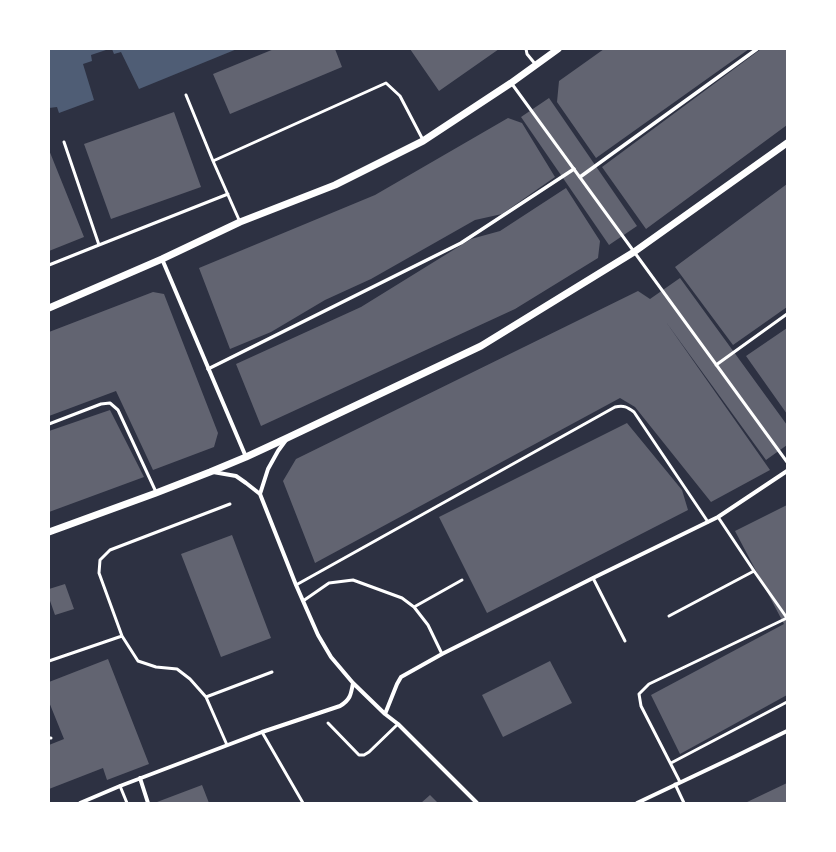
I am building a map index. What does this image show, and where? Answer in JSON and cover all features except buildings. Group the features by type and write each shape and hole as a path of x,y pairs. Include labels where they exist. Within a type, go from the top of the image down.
{"street":[{"path":"49,308 162,259 240,222 335,185 423,141 511,83 558,49"},
{"path":"580,177 757,49"},
{"path":"49,532 156,493 246,457 481,346 634,252 787,143"},
{"path":"208,369 461,243 574,169"},
{"path":"162,259 246,457"},
{"path":"260,494 268,469 287,438"},
{"path":"386,714 401,677 442,654 718,517 787,471"},
{"path":"210,472 236,476 260,494 296,585 318,635 331,657 353,683 398,724 477,803"},
{"path":"80,803 140,778 227,745 340,706 346,702 350,696 353,683"},
{"path":"637,803 787,731"},
{"path":"140,778 148,803"}],"lane":[{"path":"526,49 527,54 536,65"},
{"path":"213,160 386,83 400,96 423,141"},
{"path":"511,83 787,462"},
{"path":"186,95 240,222"},
{"path":"64,142 99,245"},
{"path":"49,265 228,194"},
{"path":"716,365 787,314"},
{"path":"49,424 101,404 110,403 118,410 156,493"},
{"path":"296,585 608,411 621,406 634,412 708,522"},
{"path":"227,745 206,697 190,679 176,669 156,667 138,660 122,636 99,573 100,560 110,550 230,504"},
{"path":"680,782 641,706 638,694 649,684 787,618 718,517"},
{"path":"669,616 754,571"},
{"path":"593,578 625,641"},
{"path":"303,601 329,583 352,580 402,598 414,607 428,625 442,654"},
{"path":"414,607 462,580"},
{"path":"49,661 122,636"},
{"path":"206,697 272,672"},
{"path":"671,763 787,702"},
{"path":"328,723 359,755 364,756 398,724"},
{"path":"262,732 303,803"},
{"path":"675,784 684,803"},
{"path":"120,786 127,803"}],"water":[{"path":"49,49 109,49 91,55 92,61 83,64 94,100 59,113 57,107 49,108"},
{"path":"112,49 237,49 139,89 121,52 114,54"}]}
